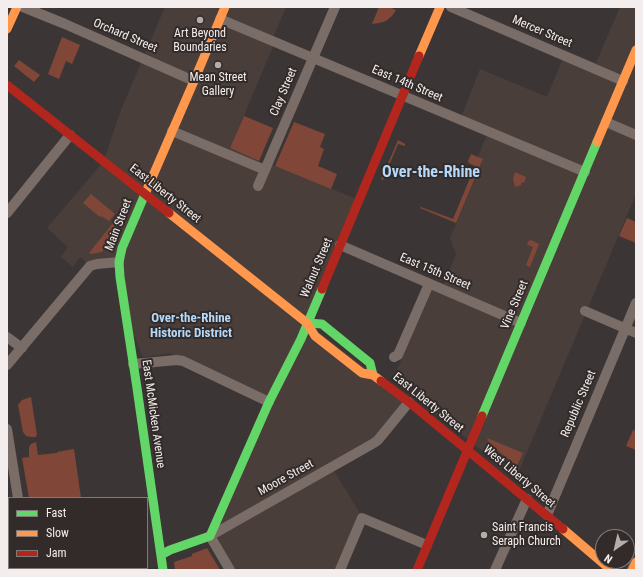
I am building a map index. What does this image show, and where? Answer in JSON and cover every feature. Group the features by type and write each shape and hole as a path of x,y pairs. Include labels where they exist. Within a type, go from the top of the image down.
{"main road":[{"path":"7,29 17,7"},
{"name":"Main Street","path":"119,262 122,248 225,7"},
{"name":"Walnut Street","path":"210,536 269,402 301,339 440,7"},
{"name":"Vine Street","path":"417,570 636,50"},
{"name":"East Liberty Street","path":"7,85 307,323 315,336 362,373 373,375 467,450"},
{"name":"East McMicken Avenue","path":"119,262 163,570"},
{"name":"East Liberty Street","path":"307,323 322,324 370,363 373,375"},
{"name":"West Liberty Street","path":"467,450 527,498 611,570"},
{"name":"Moore Street","path":"161,555 170,550 210,536"},
{"path":"632,570 636,562"}],"street":[{"name":"Orchard Street","path":"23,7 194,81"},
{"name":"Clay Street","path":"258,186 335,7"},
{"name":"Mercer Street","path":"451,7 623,81"},
{"name":"East 14th Street","path":"220,19 585,172"},
{"path":"606,122 636,135"},
{"path":"172,131 265,170"},
{"path":"7,212 70,135"},
{"name":"East 15th Street","path":"340,246 521,323"},
{"name":"Main Street","path":"7,366 90,266 119,262"},
{"path":"394,357 398,355 429,284"},
{"name":"Republic Street","path":"546,515 636,303"},
{"path":"585,311 636,333"},
{"path":"7,337 22,348"},
{"path":"133,364 177,360 183,361 269,402"},
{"name":"Moore Street","path":"210,536 374,443 408,402"},
{"path":"7,429 11,476 18,497"},
{"path":"495,570 527,498"},
{"path":"340,570 362,518 427,545"},
{"path":"210,536 230,570"}],"shaded area":[{"path":"165,7 286,7 274,35 275,42 230,148 259,161 359,200 307,323 409,402 378,440 210,536 269,402 169,360 172,353 143,357 125,313 119,262 90,266 80,257 73,267 61,257 68,247 47,228 104,161 121,110"},
{"path":"379,7 389,7 396,10 386,21 372,24"},
{"path":"620,7 636,7 636,194 516,478 393,379 435,283 443,286 456,254 450,238 483,160 478,157 489,129 461,117 480,69 547,97 566,51 596,63"},
{"path":"62,37 80,45 72,64 66,61 59,79 48,74"},
{"path":"19,60 40,75 34,82 14,66"},
{"path":"244,116 273,128 259,161 230,148"},
{"path":"294,122 325,134 320,147 324,149 318,166 337,174 331,189 275,166"},
{"path":"398,140 405,144 405,146 398,144 383,180 381,180"},
{"path":"471,154 483,159 456,223 420,208 421,207 453,219 475,166 468,161"},
{"path":"515,172 526,177 524,183 522,182 521,185 515,187 513,179"},
{"path":"91,194 115,214 109,221 101,216 100,217 83,203"},
{"path":"627,218 636,222 636,243 619,236"},
{"path":"116,219 117,220 106,246 102,252 89,253"},
{"path":"531,240 539,244 530,267 526,265 533,247 527,243"},
{"path":"31,397 37,435 36,437 26,436 23,432 18,405 22,400"},
{"path":"633,430 636,431 636,450 626,446"},
{"path":"487,438 523,453 517,466 490,444"},
{"path":"36,442 38,455 74,449 81,497 29,497 22,458 29,457 29,447 31,444"},
{"path":"334,471 361,515 338,570 235,570 217,538"},
{"path":"207,548 220,570 175,570 174,562 192,556 192,554"}],"tram line":[{"path":"627,570 636,549"}],"traffic: fast":[{"path":"482,416 597,142"},
{"path":"145,194 122,248 119,262 163,570"},
{"path":"161,555 170,550 210,536 269,402 301,339 322,289"},
{"path":"307,323 322,324 370,363 373,375"}],"traffic: slow":[{"path":"7,29 17,7"},
{"path":"145,194 225,7"},
{"path":"419,56 440,7"},
{"path":"597,142 636,50"},
{"path":"169,213 307,323 315,336 362,373 373,375 381,381"},
{"path":"563,529 611,570"},
{"path":"632,570 636,562"}],"traffic: jam":[{"path":"322,289 419,56"},
{"path":"7,85 169,213"},
{"path":"381,381 409,402 563,529"},
{"path":"417,570 482,416"}],"place":[{"name":"Art Beyond Boundaries","path":"200,20"},
{"name":"Mean Street Gallery","path":"218,65"},
{"name":"Saint Francis Seraph Church","path":"484,535"}],"district":[{"name":"Over-the-Rhine","path":"431,173"},
{"name":"Over-the-Rhine Historic District","path":"191,326"}]}
